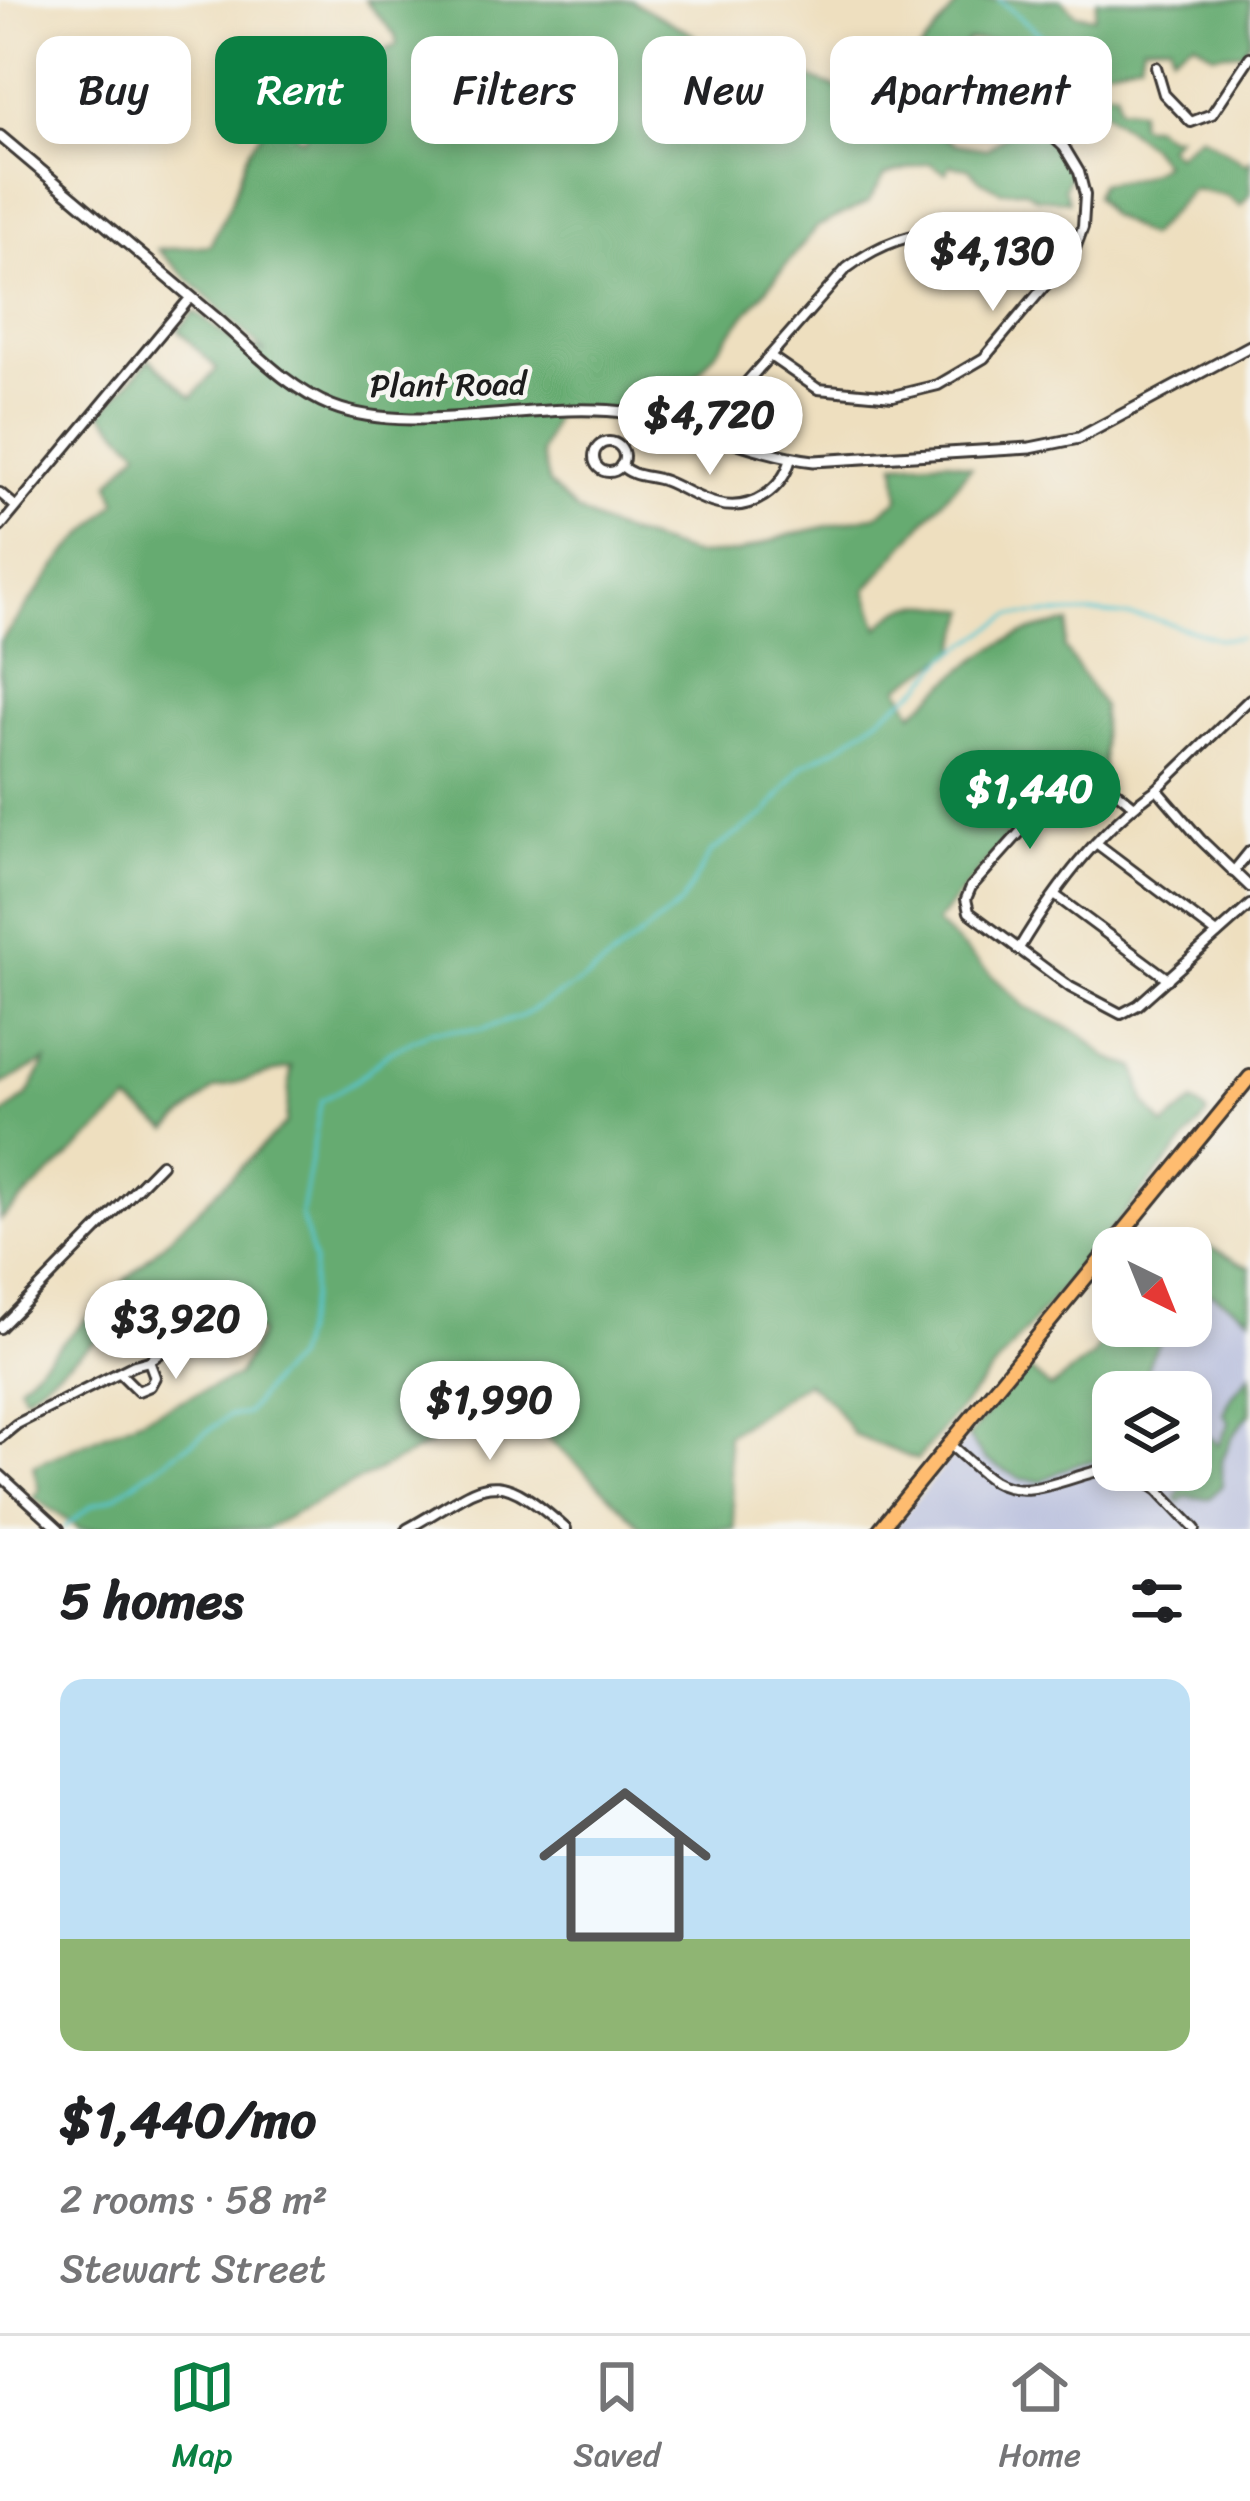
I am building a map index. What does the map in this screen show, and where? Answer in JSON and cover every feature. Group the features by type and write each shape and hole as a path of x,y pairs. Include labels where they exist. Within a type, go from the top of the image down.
{"main road":[{"path":"880,1529 1250,1077"}],"street":[{"path":"1156,67 1164,94 1191,122 1212,114 1250,57"},
{"name":"Plant Road","path":"0,136 294,384 327,404 361,416 568,409 628,412 791,458 851,461 1030,448 1079,438 1250,346"},
{"path":"770,356 805,383 839,393 893,395 938,385 984,358 1074,251 1083,227 1085,195 1079,172 1061,144"},
{"path":"718,438 736,409 737,394 847,268 869,251 932,230 964,232 1007,241 1057,271"},
{"path":"0,527 191,297"},
{"path":"621,465 630,473 666,481 707,501 738,506 771,492 786,474 791,458"},
{"path":"0,493 14,505"},
{"path":"1018,950 1096,843 1250,699"},
{"path":"1133,805 1105,782 1088,789 1064,782 971,887 965,899 970,912 1070,987 1121,1014 1130,1012 1250,905"},
{"path":"1157,789 1250,887"},
{"path":"1096,843 1217,934"},
{"path":"1233,872 1250,851"},
{"path":"1056,896 1168,979"},
{"path":"0,1328 161,1164"},
{"path":"0,1438 17,1424 148,1361 205,1322"},
{"path":"120,1373 133,1389 143,1390 155,1377 148,1361"},
{"path":"949,1444 1007,1487 1029,1490 1092,1474"},
{"path":"0,1475 59,1529"},
{"path":"407,1529 470,1490 488,1485 526,1494 566,1529"},
{"path":"1159,1491 1195,1529"},
{"path":"540,1529 551,1516"}],"shaded area":[{"path":"1212,1282 1250,1312 1250,1529 892,1529 1009,1388 1092,1399 1092,1491 1212,1491 1212,1371 1138,1371 1156,1347 1212,1347"}],"green space":[{"path":"365,0 632,1 694,36 642,36 642,144 806,144 806,76 830,85 830,144 956,144 987,149 994,144 1052,144 1065,156 1071,172 1064,188 1069,201 1037,198 1023,190 1001,191 968,168 950,165 946,173 929,163 885,175 868,202 817,227 691,382 720,405 710,426 679,432 648,421 555,415 541,453 549,484 577,511 610,528 695,555 736,553 876,515 899,499 896,463 948,460 971,467 866,590 879,628 900,611 920,605 969,610 955,652 899,687 913,713 1002,643 1069,623 1064,647 1102,705 1103,777 1089,782 1058,775 936,923 1025,1006 1083,1035 1107,1057 1136,1068 1145,1102 1164,1126 1193,1102 1208,1114 1113,1227 1092,1227 1092,1252 917,1460 854,1435 831,1402 806,1382 727,1435 735,1529 644,1529 507,1405 264,1529 80,1529 33,1497 39,1490 33,1466 237,1376 260,1333 224,1309 167,1285 25,1396 19,1385 286,1123 291,1067 214,1089 168,1130 129,1102 0,1220 0,1117 28,1095 46,1061 0,1085 0,642 65,555 117,502 110,483 139,450 102,413 150,359 192,397 217,369 178,330 195,312 233,341 266,353 158,250 210,245 253,144 387,144 387,50 397,45 395,35"},
{"path":"961,0 1062,0 1076,14 1095,17 1097,0 1250,0 1250,38 1243,52 1213,54 1194,41 1172,54 1170,43 1143,44 1140,60 1112,66 1112,36 932,36"},
{"path":"1112,90 1118,107 1139,110 1142,126 1177,136 1167,147 1176,155 1200,135 1246,164 1250,160 1250,194 1241,206 1226,196 1192,189 1148,237 1108,214 1095,196 1099,184 1141,176 1163,163 1112,118"},
{"path":"1212,1249 1250,1267 1250,1317 1212,1293"},
{"path":"1098,1347 1158,1347 1147,1371 1092,1371 1092,1462 1078,1463 1041,1481 1021,1479 985,1459 968,1437 1021,1371 1027,1368 1050,1388"},
{"path":"1250,1374 1250,1413 1222,1460 1222,1485 1210,1498 1185,1497 1179,1502 1180,1491 1212,1491 1212,1439 1218,1445 1229,1423 1224,1414"}],"waterway":[{"path":"999,0 1043,36"},
{"path":"65,1527 229,1416 246,1414 294,1359 311,1297 314,1261 301,1215 321,1101 358,1079 389,1052 431,1031 483,1029 522,1016 589,977 681,904 711,852 766,814 802,766 840,746 923,685 948,656 1012,615 1098,613 1151,618 1220,639 1240,638"}]}
